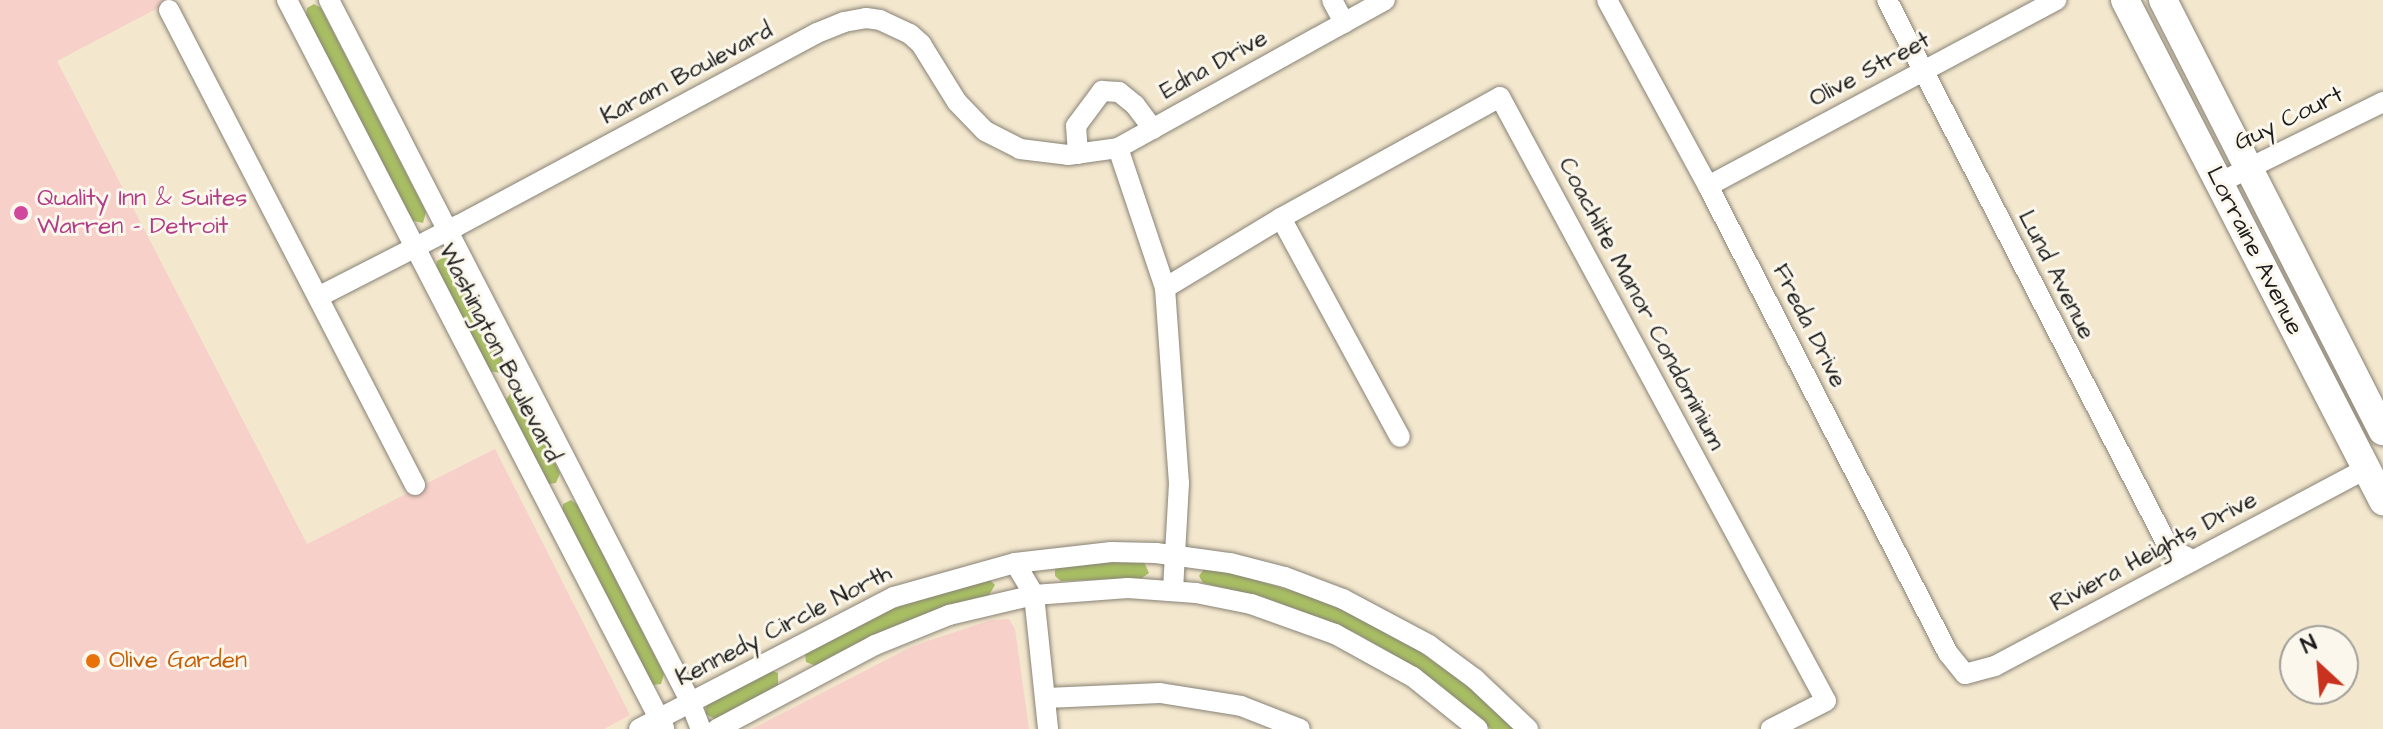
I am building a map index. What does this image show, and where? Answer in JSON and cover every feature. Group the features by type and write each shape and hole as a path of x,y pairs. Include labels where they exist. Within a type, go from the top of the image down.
{"street":[{"name":"Washington Boulevard","path":"287,0 662,724"},
{"name":"Washington Boulevard","path":"329,0 690,701 701,729"},
{"path":"1332,0 1344,23"},
{"name":"Edna Drive","path":"1118,148 1385,0"},
{"name":"Freda Drive","path":"1607,0 1708,186 1948,653 1965,674"},
{"name":"Lund Avenue","path":"1887,0 2169,548 2193,560"},
{"name":"Olive Street","path":"1708,186 2057,0"},
{"name":"Lorraine Avenue","path":"2125,0 2383,501"},
{"name":"Lorraine Avenue","path":"2163,0 2383,431"},
{"path":"169,10 415,485"},
{"name":"Karam Boulevard","path":"318,297 448,231 817,33 866,18 894,24 921,44 970,118 1001,141 1031,151 1078,154 1118,148"},
{"name":"Edna Drive","path":"1078,154 1076,126 1102,91 1119,92 1135,105 1153,129"},
{"name":"Coachlite Manor Condominium","path":"1165,288 1281,218 1500,97 1826,701 1771,729"},
{"name":"Guy Court","path":"2219,183 2383,102"},
{"path":"1118,148 1165,288 1177,429 1177,556 1173,590"},
{"path":"1281,218 1400,437"},
{"name":"Riviera Heights Drive","path":"1965,674 1995,666 2366,469"},
{"name":"Kennedy Circle North","path":"639,729 662,724 690,701 894,597 1015,563 1111,552 1177,556 1285,577 1372,612 1453,662 1528,729"},
{"path":"1015,563 1034,595 1048,729"},
{"path":"717,729 802,683 923,625 974,608 1034,595 1112,588 1173,590 1251,604 1335,634 1413,677 1478,729"},
{"path":"785,651 802,683"},
{"path":"1046,698 1160,693 1241,706 1300,729"}],"shaded area":[{"path":"0,0 173,0 57,61 307,544 495,449 630,715 604,729 0,729"},
{"path":"1009,619 1015,629 1029,729 752,729 913,646 991,620"}],"green space":[{"path":"314,4 321,8 426,212 423,223 410,220 306,15 307,8"},
{"path":"444,257 452,260 505,362 500,373 489,371 436,268 437,261"},
{"path":"510,394 522,397 560,473 556,483 549,484 505,401"},
{"path":"571,500 578,505 664,674 661,684 652,685 562,512 563,504"},
{"path":"1144,562 1149,573 1142,578 1061,581 1055,576 1055,567"},
{"path":"1204,569 1232,573 1326,601 1405,641 1480,695 1515,729 1491,729 1415,667 1354,632 1263,597 1203,583 1199,576"},
{"path":"989,579 995,585 989,595 894,627 816,666 806,662 805,654 886,611"},
{"path":"770,670 778,673 778,686 715,719 705,714 707,703"}],"place":[{"name":"Quality Inn & Suites Warren - Detroit","path":"21,213"},
{"name":"Olive Garden","path":"93,661"}]}
